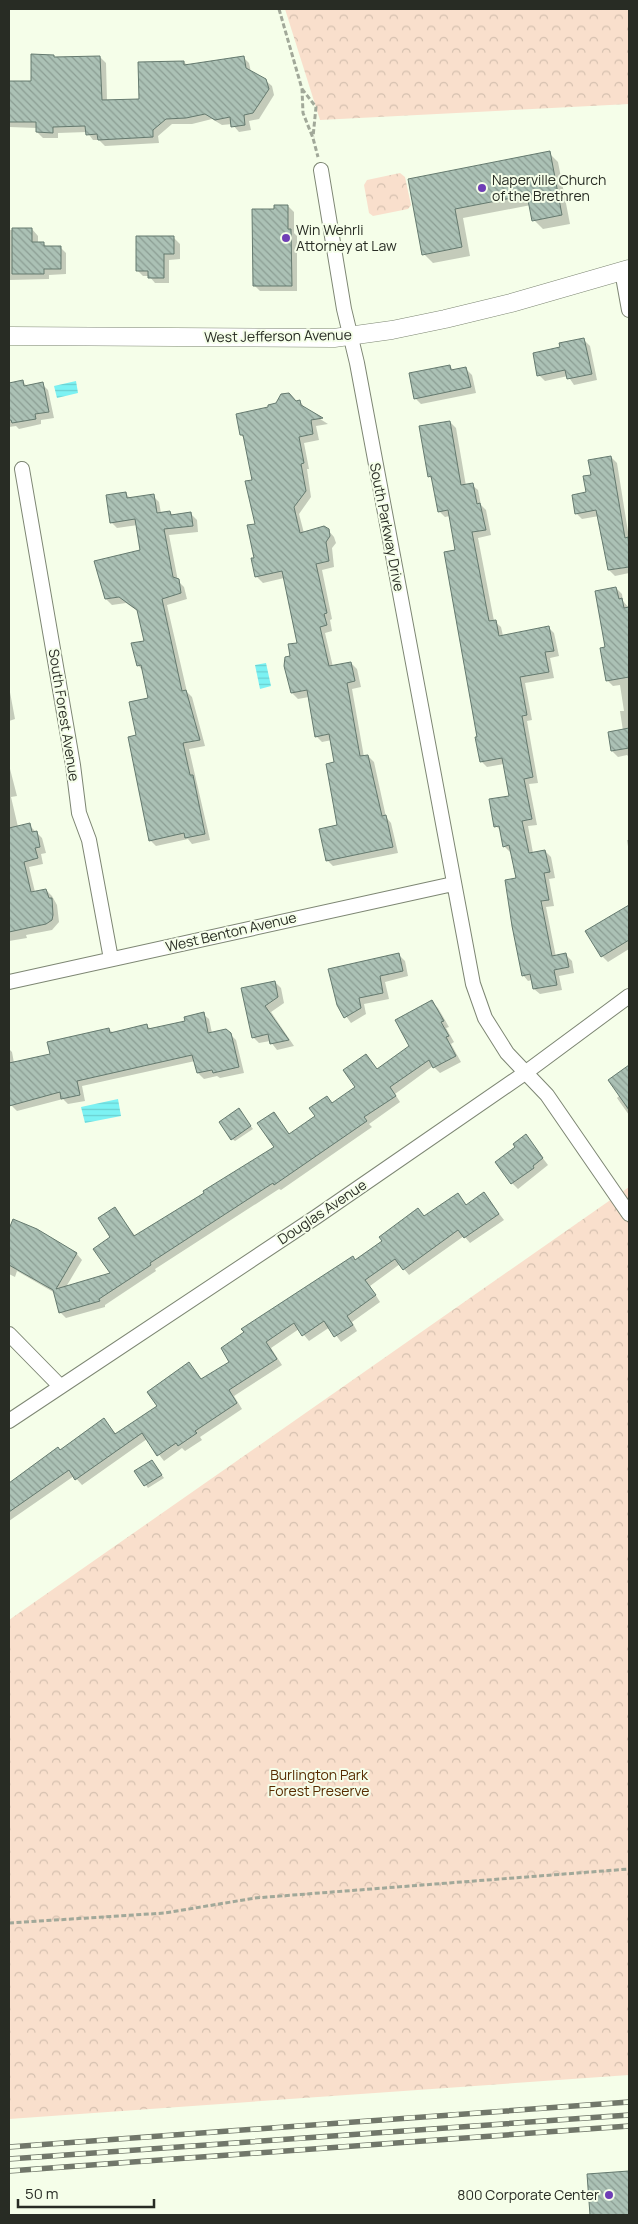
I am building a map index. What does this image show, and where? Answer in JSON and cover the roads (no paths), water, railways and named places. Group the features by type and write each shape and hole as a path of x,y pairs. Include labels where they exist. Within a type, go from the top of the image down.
{"street":[{"name":"South Parkway Drive","path":"321,170 350,336 473,984 485,1018 507,1054 547,1095 629,1214"},
{"name":"West Jefferson Avenue","path":"9,336 318,339 350,336 392,330 473,312 626,270"},
{"path":"626,270 629,310"},
{"name":"South Forest Avenue","path":"22,469 73,765 79,814 89,840 111,959"},
{"name":"West Benton Avenue","path":"9,982 453,884"},
{"name":"Douglas Avenue","path":"9,1421 316,1217 525,1072 629,996"},
{"path":"9,1334 60,1386"}],"water":[{"path":"76,381 78,393 57,398 54,386"},
{"path":"266,663 271,686 260,689 255,665"},
{"path":"118,1099 121,1116 85,1123 81,1107"}],"railway":[{"path":"9,2147 629,2102"},
{"path":"9,2159 629,2115"},
{"path":"9,2171 629,2126"}],"place":[{"name":"Naperville Church of the Brethren","path":"482,188"},
{"name":"Win Wehrli Attorney at Law","path":"286,238"},
{"name":"800 Corporate Center","path":"609,2195"}],"park label":[{"name":"Burlington Park Forest Preserve","path":"319,1784"}]}
